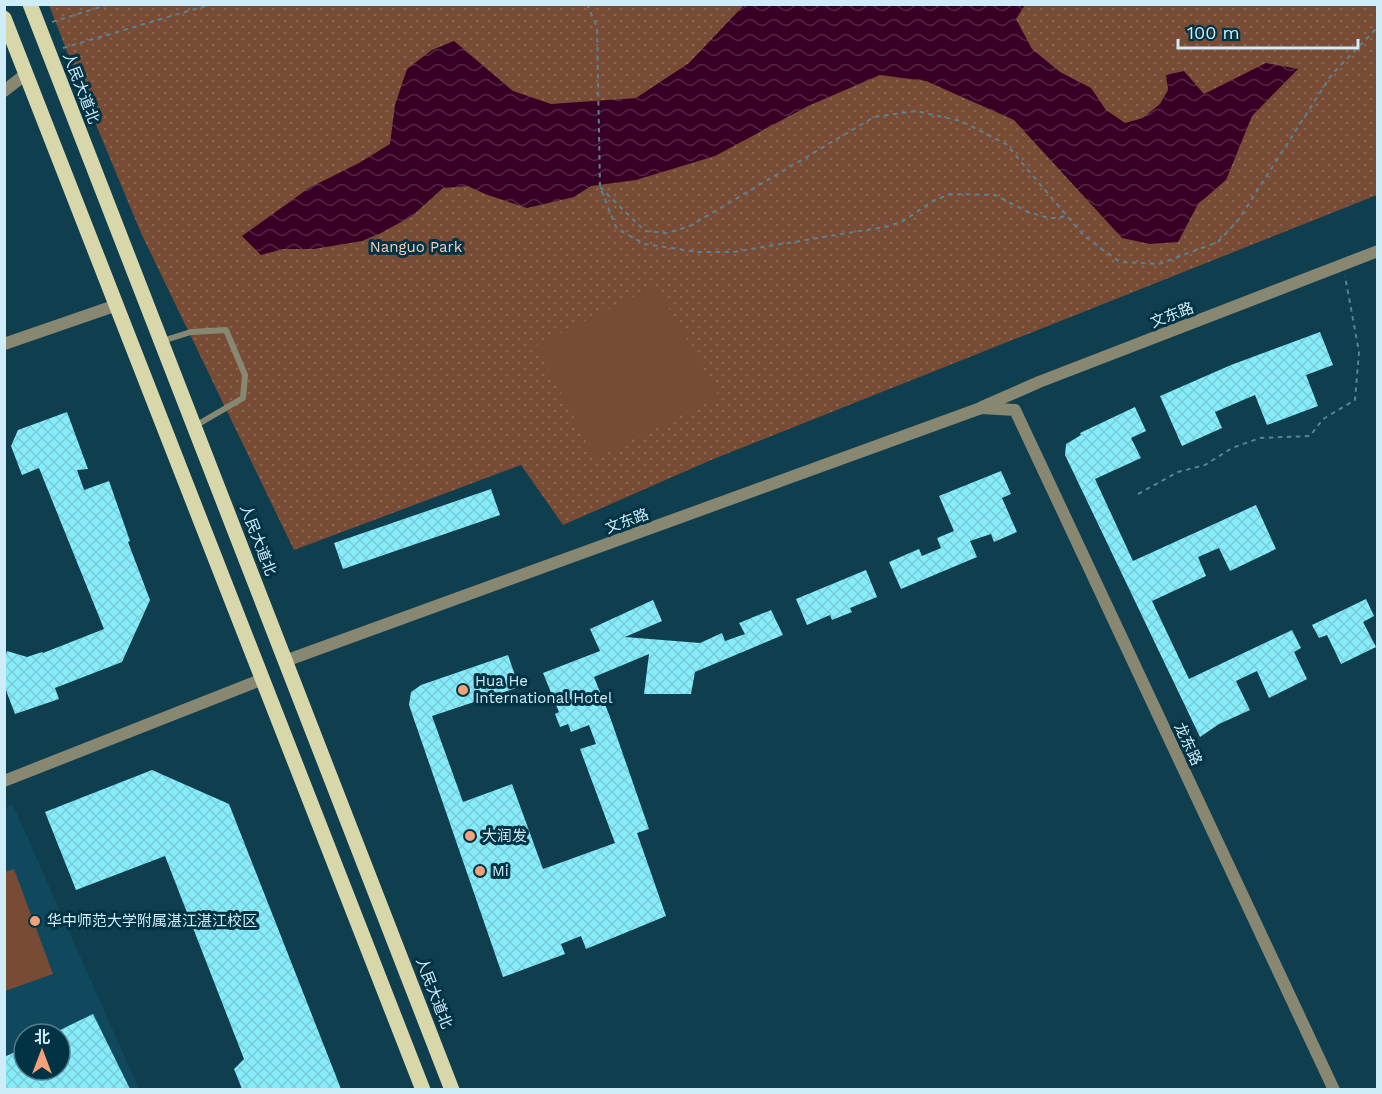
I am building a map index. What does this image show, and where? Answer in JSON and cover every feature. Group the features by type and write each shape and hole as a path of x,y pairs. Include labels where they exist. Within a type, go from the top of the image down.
{"main road":[{"name":"人民大道北","path":"30,4 452,1089"},
{"path":"4,18 423,1089"}],"street":[{"path":"4,91 26,74"},
{"name":"文东路","path":"285,661 978,409 1039,382 1377,250"},
{"path":"4,344 117,305"},
{"name":"文东路","path":"978,409 1015,410"},
{"name":"龙东路","path":"1015,410 1334,1089"},
{"path":"4,781 263,679"}],"lane":[{"path":"161,342 191,332 226,330 245,375 243,398 194,427"}],"path":[{"path":"39,27 110,4"},
{"path":"48,53 212,4"},
{"path":"588,4 597,27 600,187 616,227 645,244 698,252 733,252 890,226 903,221 933,201 950,195 995,195 1028,212 1048,218 1066,216"},
{"path":"600,187 645,231 667,233 690,226 874,117 916,111 961,121 1006,144 1084,236 1120,262 1160,264 1218,243 1239,219 1332,74 1377,27"},
{"path":"1138,494 1178,472 1205,465 1232,448 1260,438 1310,436 1323,419 1354,400 1359,352 1342,264"}],"shaded area":[{"name":"华中师范大学附属湛江湛江校区","path":"13,805 139,1089 5,1090 4,808"}],"green space":[{"name":"Nanguo Park","path":"49,5 1377,5 1377,195 711,460 563,525 521,465 294,550 141,233"},
{"path":"656,286 719,396 595,458 536,345"},
{"path":"14,869 53,974 5,991 5,872"}],"water":[{"path":"744,5 1025,5 1016,19 1032,49 1060,72 1091,88 1106,110 1125,123 1143,118 1160,104 1168,90 1166,75 1184,71 1204,94 1266,63 1298,69 1252,116 1226,180 1198,204 1178,242 1150,244 1122,238 1014,120 926,81 880,75 808,106 715,156 636,180 591,186 574,197 527,208 468,186 443,188 412,216 362,241 314,249 283,249 261,255 242,236 309,188 359,163 390,144 395,105 407,69 432,50 454,41 513,91 551,104 636,98 689,63"}],"building":[{"path":"1320,332 1333,365 1306,375 1318,406 1267,425 1255,395 1215,412 1222,428 1182,446 1160,396 1231,365"},
{"path":"1135,407 1146,431 1131,438 1141,458 1095,479 1133,561 1256,505 1276,549 1230,571 1219,548 1198,557 1206,576 1152,601 1189,679 1292,630 1301,648 1294,652 1307,679 1269,698 1257,671 1236,681 1250,710 1219,724 1200,737 1065,455 1066,444 1081,435 1080,433"},
{"path":"67,412 88,469 77,470 84,490 109,481 130,541 128,542 150,600 122,662 55,688 59,699 15,714 4,685 4,660 7,651 27,657 104,629 39,468 22,475 11,446 18,430"},
{"path":"1001,471 1011,494 1002,498 1017,532 994,542 991,534 970,541 977,557 901,589 889,562 919,549 922,556 941,548 937,538 954,531 939,496"},
{"path":"491,489 500,515 343,569 334,543"},
{"path":"866,570 877,597 850,608 852,612 832,620 830,615 807,625 796,599"},
{"path":"1366,599 1374,616 1363,622 1376,647 1341,664 1327,635 1319,638 1312,625"},
{"path":"653,600 662,621 625,637 700,643 722,633 725,641 745,634 739,623 771,610 783,635 695,672 691,694 644,694 649,654 594,677 649,829 637,833 666,916 586,949 581,936 561,944 565,954 503,977 409,705 411,692 421,685 508,655 519,687 432,716 463,802 512,784 543,869 615,843 580,749 596,744 589,725 571,732 568,724 560,727 555,714 559,712 543,673 600,651 590,629"},
{"path":"152,770 229,804 341,1089 242,1089 234,1069 244,1059 165,856 76,890 45,812"},
{"path":"93,1014 130,1089 4,1089 4,1057 12,1053 12,1082 72,1082 72,1024"}],"place":[{"name":"Hua He International Hotel","path":"463,690"},
{"name":"大润发","path":"470,836"},
{"name":"Mi","path":"480,871"},
{"name":"华中师范大学附属湛江湛江校区","path":"35,921"}]}
